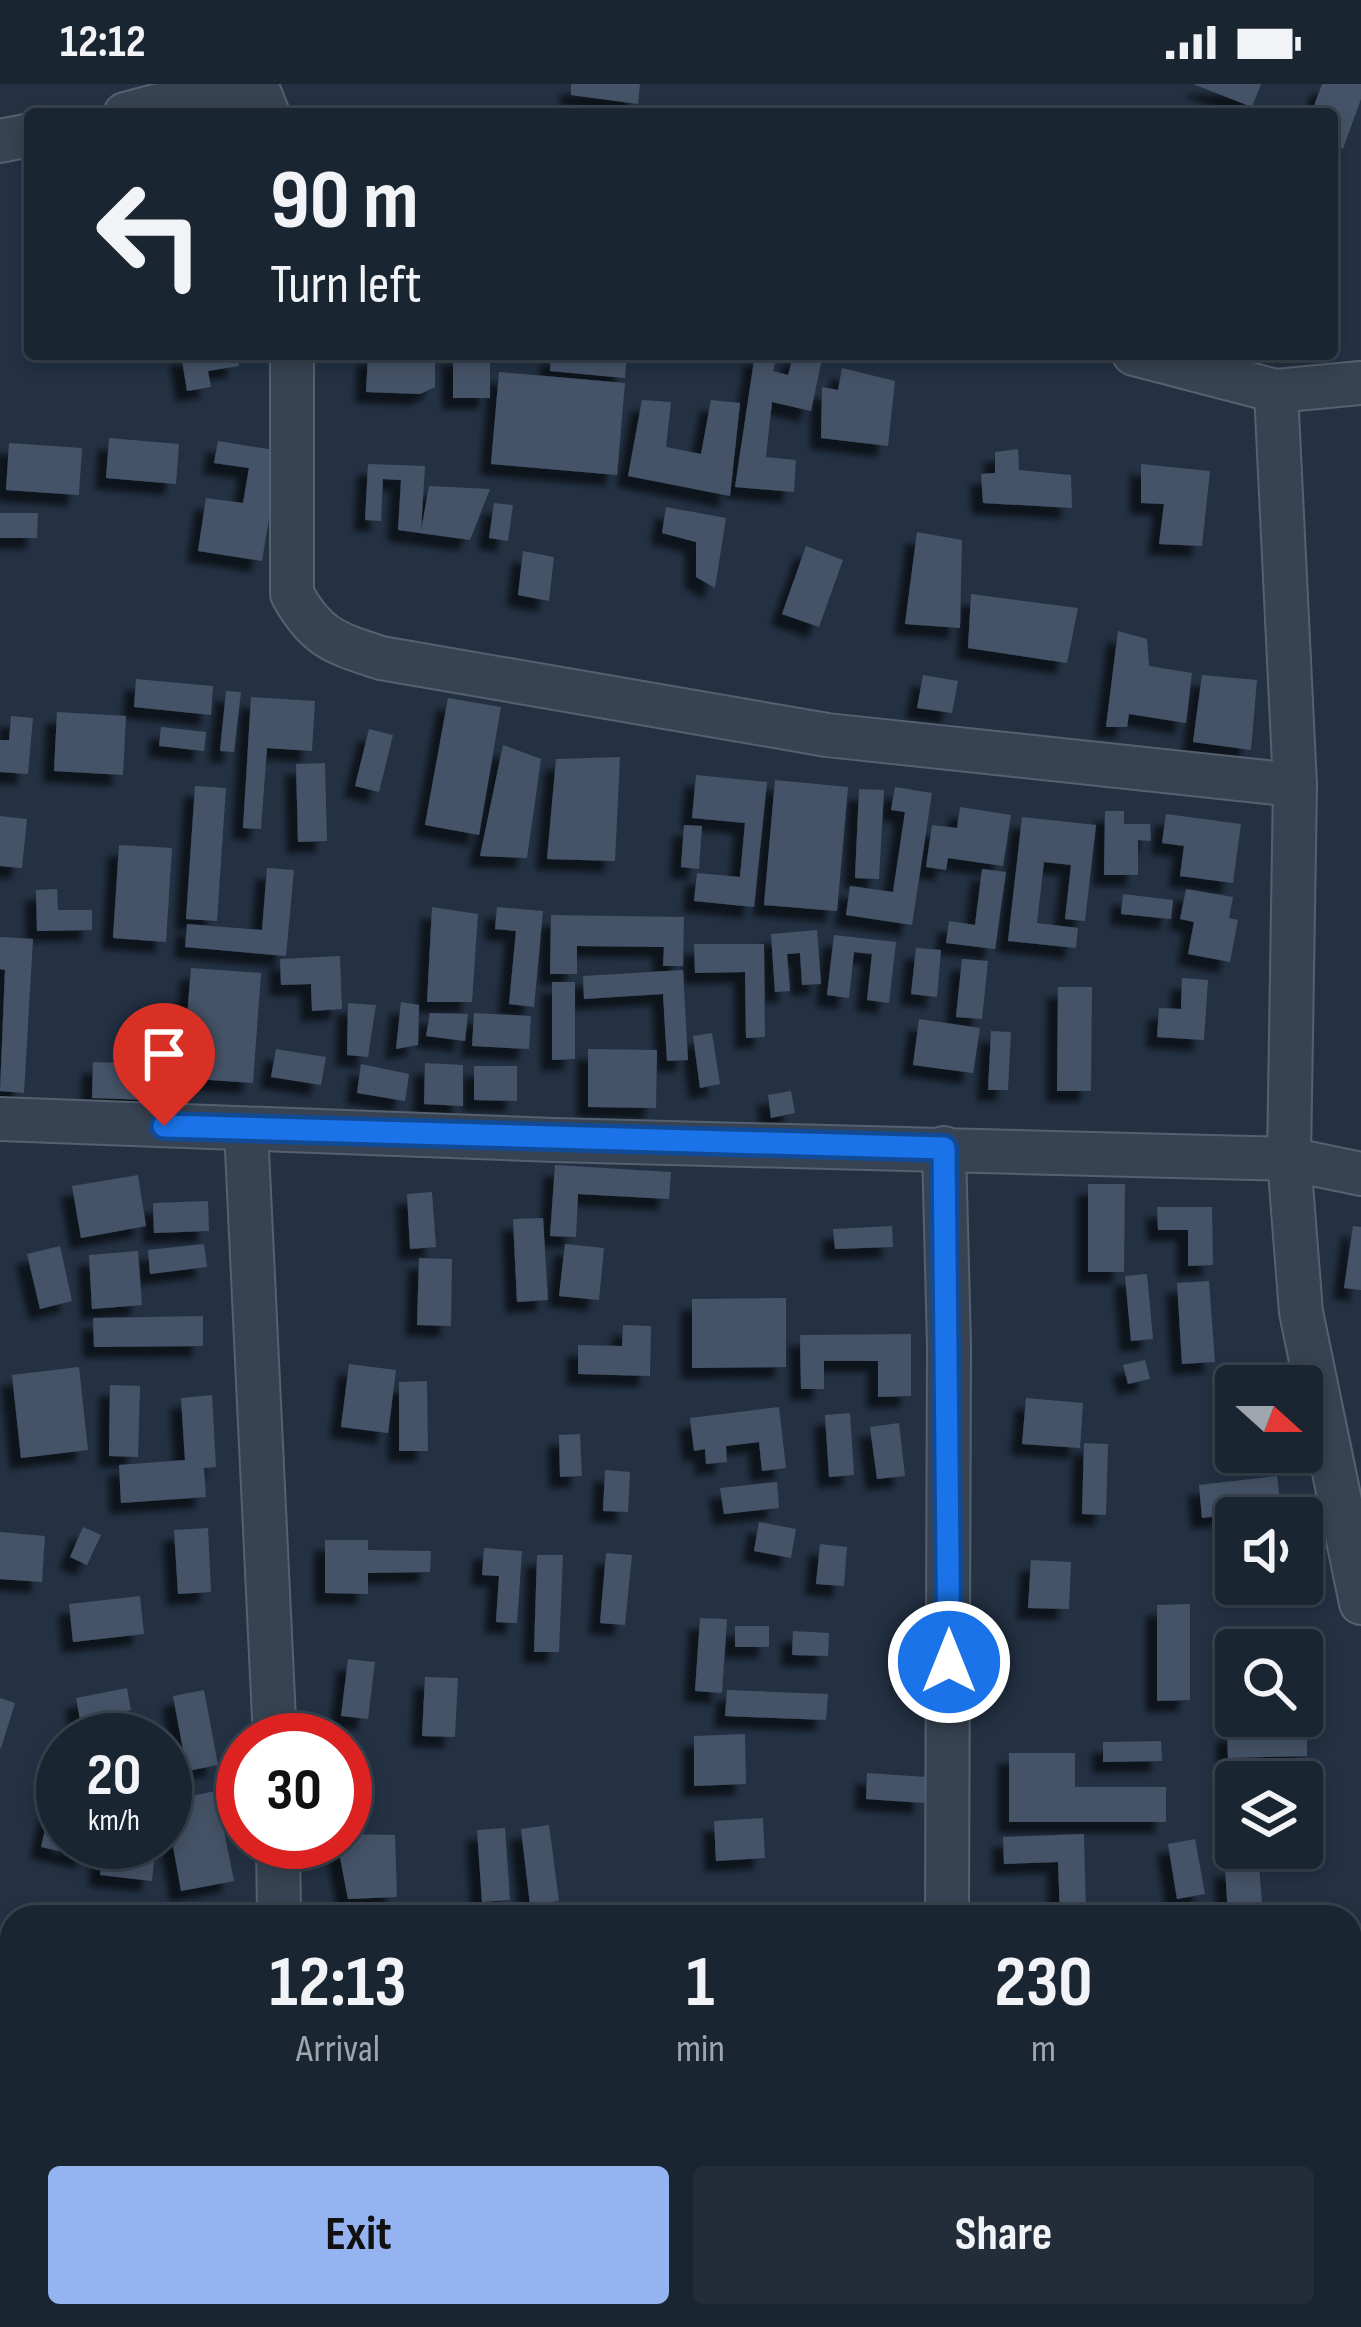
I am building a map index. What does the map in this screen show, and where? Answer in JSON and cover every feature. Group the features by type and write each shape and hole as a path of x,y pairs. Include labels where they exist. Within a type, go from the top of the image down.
{"street":[{"path":"141,108 182,93 238,84"},
{"path":"292,360 292,594 307,622 338,644 381,658 827,735 1295,785"},
{"path":"1157,360 1276,392 1361,383"},
{"path":"1276,392 1295,785 1289,1159 1301,1312 1361,1603"},
{"path":"0,1119 1289,1159 1361,1174"},
{"path":"246,1130 274,1713"},
{"path":"944,1148 949,1346 947,1905"},
{"path":"278,1869 279,1905"}],"building":[{"path":"571,84 640,84 638,104 571,95"},
{"path":"1193,84 1261,84 1252,107"},
{"path":"1322,84 1361,84 1361,99 1343,149 1338,147 1338,108 1313,108"},
{"path":"182,360 238,360 239,366 208,371 211,387 187,391"},
{"path":"368,360 435,360 435,387 420,394 366,392"},
{"path":"453,360 490,360 490,398 453,398"},
{"path":"551,360 626,360 625,378 550,371"},
{"path":"754,360 776,360 773,371 788,375 792,360 822,360 811,411 772,402 766,457 796,460 794,492 735,487"},
{"path":"842,368 895,381 888,446 821,438 822,387 838,390"},
{"path":"499,372 625,383 617,475 491,464"},
{"path":"642,400 671,402 666,447 701,454 711,400 740,403 730,496 628,476"},
{"path":"109,438 179,444 176,484 106,478"},
{"path":"218,441 280,451 262,561 198,551 206,498 243,503 249,468 214,463"},
{"path":"9,443 82,448 79,495 6,490"},
{"path":"1018,449 1019,470 1071,475 1072,508 983,503 981,474 995,473 995,452"},
{"path":"368,464 425,466 421,531 429,486 490,489 470,540 398,530 401,480 383,479 381,521 365,520"},
{"path":"1141,464 1210,471 1202,546 1159,544 1164,504 1141,503"},
{"path":"494,503 513,505 508,541 489,538"},
{"path":"666,507 726,518 715,588 696,577 696,542 662,533"},
{"path":"0,513 38,513 37,538 0,538"},
{"path":"917,532 962,540 960,628 905,624"},
{"path":"806,546 843,560 819,627 782,614"},
{"path":"523,551 554,557 549,601 518,595"},
{"path":"971,594 1078,608 1067,663 968,648"},
{"path":"1118,631 1147,639 1149,666 1192,673 1186,723 1129,714 1127,727 1106,727"},
{"path":"923,675 958,681 952,713 917,708"},
{"path":"1202,675 1257,680 1251,750 1193,742"},
{"path":"136,679 213,686 211,715 134,707"},
{"path":"226,691 241,692 234,752 220,751"},
{"path":"251,697 315,701 312,751 267,748 261,829 243,828"},
{"path":"448,698 501,707 479,835 425,825"},
{"path":"57,712 126,716 123,775 54,771"},
{"path":"11,716 33,718 28,774 0,772 0,740 9,740"},
{"path":"161,727 206,732 204,751 159,746"},
{"path":"369,729 393,735 379,792 355,786"},
{"path":"503,745 541,759 527,858 480,856"},
{"path":"620,757 615,861 547,859 556,759"},
{"path":"325,763 327,841 298,842 296,764"},
{"path":"696,775 767,782 754,907 694,901 697,873 740,877 745,823 692,818"},
{"path":"775,780 848,787 837,911 764,905"},
{"path":"195,786 226,788 217,921 186,919"},
{"path":"895,787 932,793 912,925 846,915 850,886 893,892 905,812 891,810"},
{"path":"859,789 884,790 879,879 855,878"},
{"path":"960,807 1011,815 1003,866 948,858 946,870 926,867 932,825 957,828"},
{"path":"1105,811 1124,811 1124,824 1150,824 1151,841 1138,840 1138,875 1104,875"},
{"path":"1166,814 1241,824 1233,883 1180,876 1184,846 1162,843"},
{"path":"0,816 27,819 22,868 0,866"},
{"path":"1022,817 1096,825 1085,921 1065,919 1071,865 1044,862 1037,923 1078,928 1076,948 1008,941"},
{"path":"684,825 702,826 699,869 681,867"},
{"path":"119,845 172,848 166,942 113,938"},
{"path":"267,868 294,870 286,956 185,947 187,924 262,930"},
{"path":"982,869 1006,872 995,949 946,943 949,921 975,925"},
{"path":"57,889 58,910 92,910 92,930 37,931 36,890"},
{"path":"1186,889 1233,897 1229,918 1238,920 1230,962 1188,954 1194,922 1180,919"},
{"path":"1123,894 1173,900 1171,919 1121,914"},
{"path":"432,907 478,914 472,1002 427,1002"},
{"path":"497,907 543,911 534,1007 509,1004 516,931 495,929"},
{"path":"551,915 684,917 683,966 663,966 664,947 577,946 577,974 550,974"},
{"path":"817,930 821,984 802,985 800,953 787,954 790,991 775,992 771,934"},
{"path":"834,935 896,942 889,1003 867,1000 872,954 854,952 849,998 827,995"},
{"path":"0,937 33,939 24,1093 0,1091 5,970 0,969"},
{"path":"694,944 764,944 765,1037 746,1038 745,972 695,973"},
{"path":"916,948 941,950 937,997 911,994"},
{"path":"340,956 342,1009 312,1011 311,984 281,985 280,959"},
{"path":"962,959 988,961 982,1019 956,1017"},
{"path":"191,968 261,973 253,1083 182,1078"},
{"path":"683,970 688,1060 667,1061 663,994 584,999 583,976"},
{"path":"1182,978 1208,980 1204,1040 1157,1037 1159,1008 1181,1009"},
{"path":"552,982 575,982 575,1059 552,1060"},
{"path":"1058,987 1092,987 1091,1091 1057,1091"},
{"path":"401,1002 419,1005 418,1045 396,1049"},
{"path":"348,1003 376,1005 368,1057 347,1055"},
{"path":"430,1013 468,1014 465,1041 426,1036"},
{"path":"474,1013 531,1016 529,1049 472,1046"},
{"path":"919,1019 980,1028 973,1073 913,1065"},
{"path":"991,1031 1011,1032 1008,1090 988,1090"},
{"path":"712,1033 720,1084 700,1088 693,1036"},
{"path":"276,1049 326,1057 321,1085 271,1077"},
{"path":"588,1049 657,1050 656,1108 588,1107"},
{"path":"93,1062 153,1064 151,1100 92,1098"},
{"path":"425,1063 463,1065 463,1106 424,1104"},
{"path":"361,1064 409,1074 405,1101 357,1093"},
{"path":"474,1066 517,1066 517,1101 474,1100"},
{"path":"791,1091 795,1113 771,1118 768,1095"},
{"path":"555,1165 671,1172 669,1199 578,1194 576,1237 550,1236"},
{"path":"138,1175 146,1226 81,1238 72,1186"},
{"path":"1088,1184 1125,1184 1124,1272 1088,1272"},
{"path":"432,1192 436,1247 410,1249 407,1194"},
{"path":"208,1201 209,1231 154,1233 153,1203"},
{"path":"1157,1207 1212,1207 1213,1265 1188,1266 1188,1230 1158,1230"},
{"path":"543,1218 548,1300 517,1302 513,1219"},
{"path":"892,1226 893,1247 835,1249 833,1229"},
{"path":"1353,1226 1361,1227 1361,1290 1344,1288"},
{"path":"204,1244 207,1267 150,1274 148,1250"},
{"path":"565,1244 604,1248 599,1300 559,1296"},
{"path":"60,1246 72,1301 40,1309 27,1254"},
{"path":"138,1251 142,1305 92,1309 89,1255"},
{"path":"419,1258 452,1259 451,1326 417,1325"},
{"path":"1147,1274 1153,1339 1131,1341 1125,1276"},
{"path":"1209,1281 1215,1362 1182,1364 1177,1283"},
{"path":"786,1298 786,1367 692,1368 692,1299"},
{"path":"203,1316 203,1346 94,1347 93,1318"},
{"path":"623,1325 651,1326 650,1376 578,1374 578,1345 622,1346"},
{"path":"911,1334 911,1396 878,1397 878,1361 824,1361 824,1389 801,1389 800,1335"},
{"path":"1145,1360 1150,1379 1128,1384 1123,1365"},
{"path":"349,1364 396,1370 388,1433 341,1427"},
{"path":"79,1367 88,1450 21,1458 12,1375"},
{"path":"427,1381 428,1451 399,1451 399,1382"},
{"path":"110,1385 140,1386 138,1457 109,1456"},
{"path":"212,1395 216,1467 204,1468 206,1497 121,1503 119,1465 185,1460 181,1398"},
{"path":"1026,1398 1083,1403 1080,1448 1022,1444"},
{"path":"779,1407 786,1468 762,1471 759,1442 726,1446 727,1462 706,1464 705,1449 694,1451 690,1418"},
{"path":"850,1413 854,1475 829,1477 825,1415"},
{"path":"899,1423 905,1476 877,1479 870,1427"},
{"path":"580,1434 582,1476 560,1477 559,1435"},
{"path":"1084,1443 1108,1444 1106,1515 1082,1514"},
{"path":"605,1470 630,1472 628,1512 603,1511"},
{"path":"1277,1476 1280,1497 1215,1497 1215,1517 1202,1518 1199,1485"},
{"path":"777,1482 779,1508 724,1514 720,1488"},
{"path":"759,1522 796,1529 791,1558 754,1551"},
{"path":"83,1527 101,1535 87,1565 70,1557"},
{"path":"208,1528 211,1592 178,1594 174,1530"},
{"path":"0,1532 45,1536 42,1582 0,1579"},
{"path":"325,1540 368,1540 368,1550 431,1551 430,1572 368,1573 368,1594 325,1593"},
{"path":"820,1544 847,1547 844,1586 816,1584"},
{"path":"484,1548 522,1551 517,1623 496,1622 499,1576 482,1575"},
{"path":"606,1553 632,1555 625,1625 600,1623"},
{"path":"537,1555 563,1555 559,1652 534,1652"},
{"path":"1031,1560 1071,1562 1069,1609 1028,1608"},
{"path":"140,1596 144,1634 73,1642 69,1604"},
{"path":"1190,1604 1190,1700 1157,1701 1157,1605"},
{"path":"700,1618 727,1619 722,1693 695,1691"},
{"path":"735,1626 769,1626 769,1647 735,1647"},
{"path":"793,1631 829,1633 828,1656 792,1655"},
{"path":"348,1659 375,1662 369,1713 341,1713"},
{"path":"425,1677 458,1678 455,1737 422,1736"},
{"path":"127,1688 131,1710 79,1713 76,1698"},
{"path":"204,1690 216,1765 192,1770 192,1713 176,1713 173,1696"},
{"path":"727,1690 828,1694 826,1720 725,1716"},
{"path":"0,1698 15,1703 1,1748 0,1748"},
{"path":"745,1734 746,1784 694,1786 694,1736"},
{"path":"1227,1737 1307,1737 1307,1756 1228,1758"},
{"path":"1161,1741 1162,1761 1103,1762 1103,1742"},
{"path":"1009,1753 1075,1753 1075,1787 1166,1787 1166,1822 1009,1822"},
{"path":"867,1773 926,1777 924,1803 866,1799"},
{"path":"216,1791 216,1869 232,1869 234,1881 181,1891 177,1869 192,1869 192,1796"},
{"path":"763,1818 765,1858 716,1861 714,1821"},
{"path":"549,1825 559,1901 530,1905 521,1829"},
{"path":"505,1828 510,1900 482,1902 477,1830"},
{"path":"1084,1834 1086,1905 1060,1905 1058,1862 1004,1864 1003,1837"},
{"path":"372,1835 395,1835 397,1897 348,1899 342,1869 372,1869"},
{"path":"1195,1839 1205,1894 1177,1899 1168,1844"},
{"path":"101,1869 153,1869 152,1881 100,1875"},
{"path":"1225,1869 1259,1869 1262,1905 1227,1905"}],"route":[{"path":"164,1126 944,1148 949,1662"}]}
